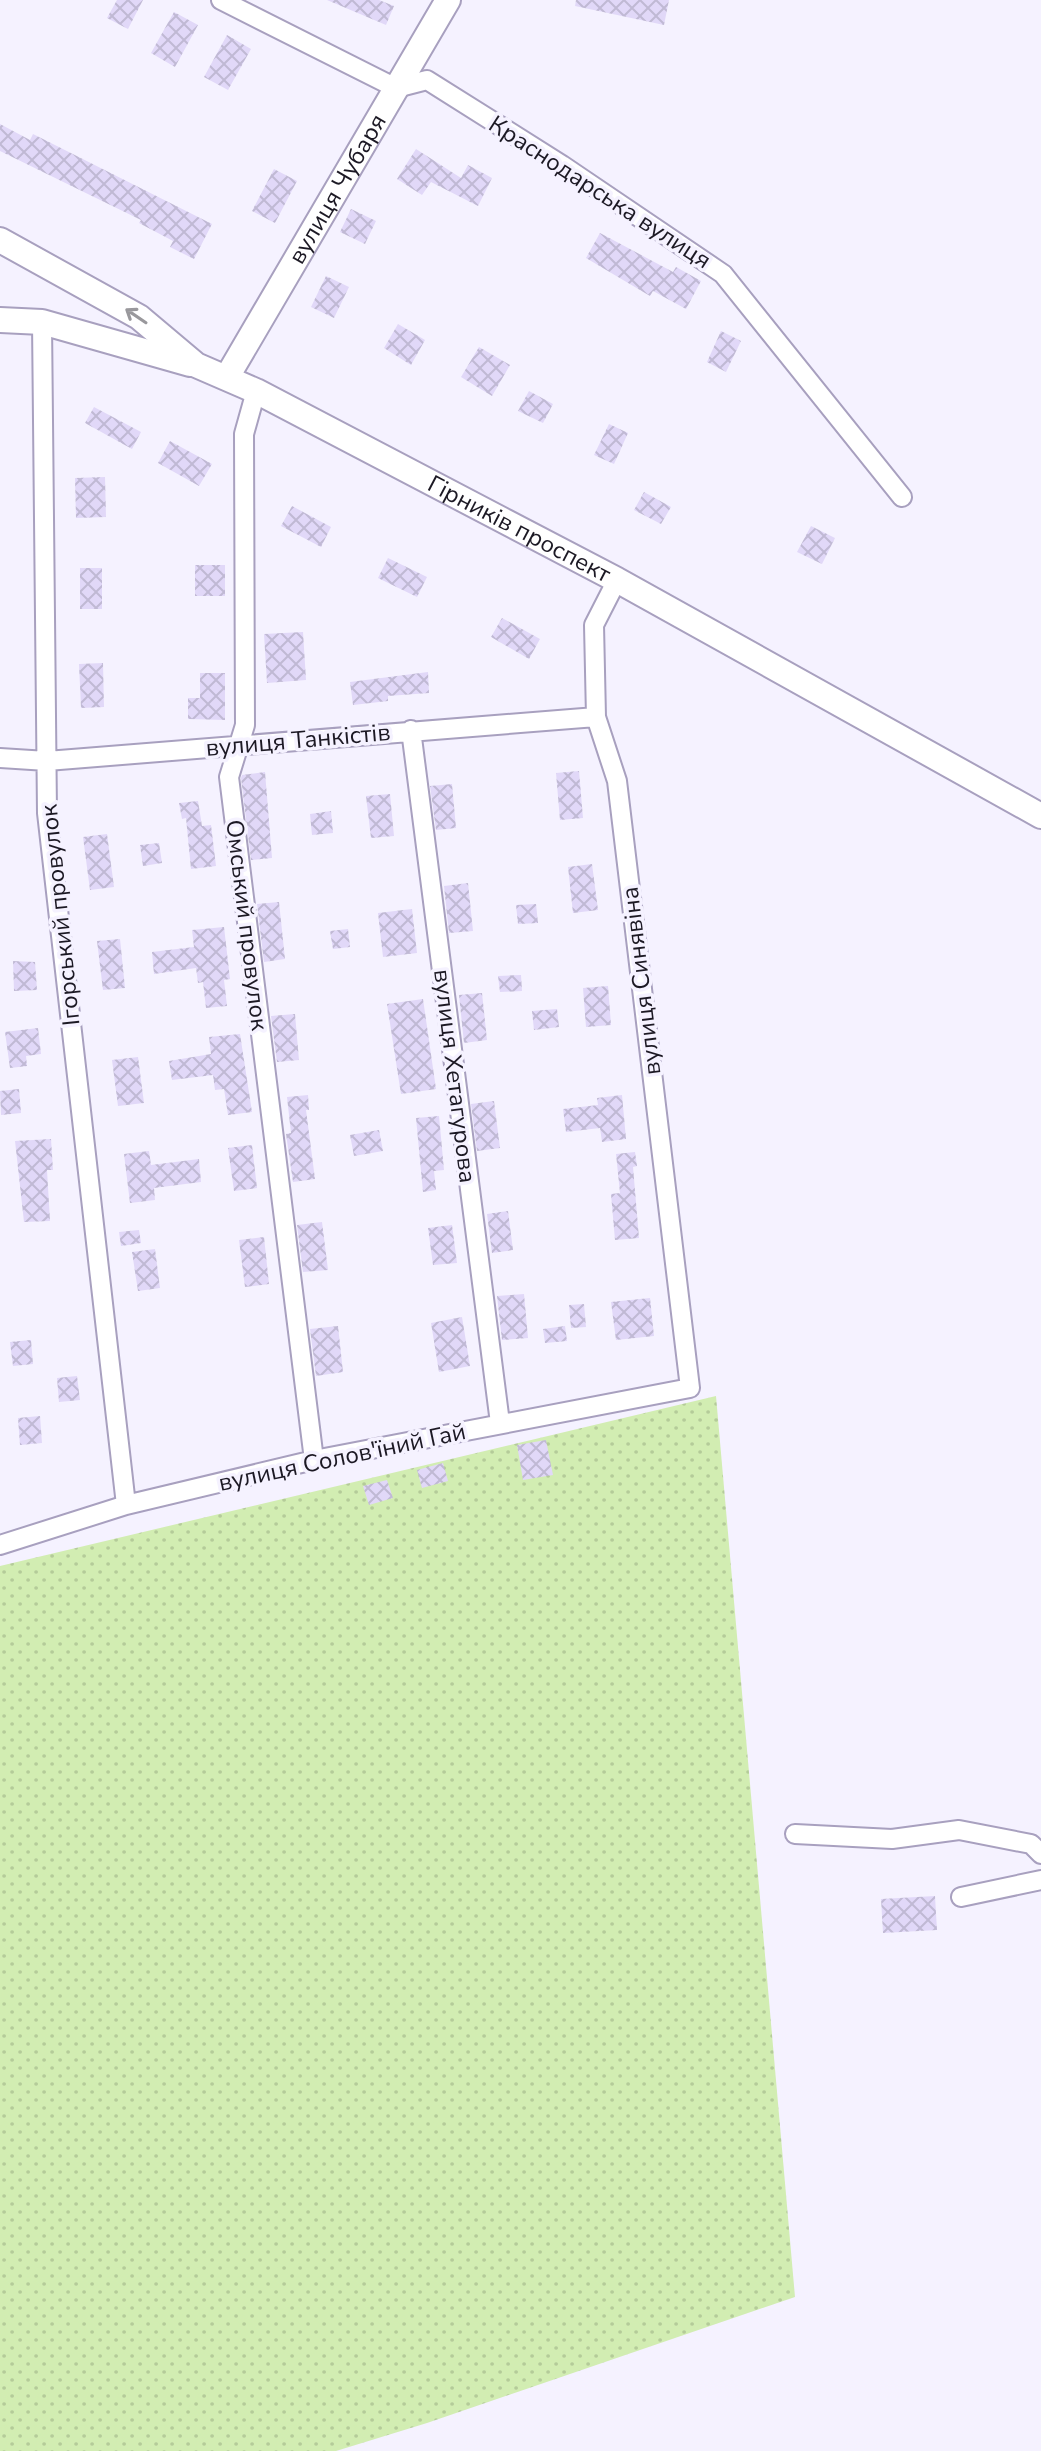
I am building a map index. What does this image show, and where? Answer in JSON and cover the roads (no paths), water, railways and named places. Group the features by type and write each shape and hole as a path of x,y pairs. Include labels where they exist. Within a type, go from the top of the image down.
{"main road":[{"name":"вулиця Чубаря","path":"227,377 448,0"},
{"name":"Гірників проспект","path":"0,240 139,317 196,365 256,391 617,580 1041,816"},
{"path":"0,320 42,322 196,365"}],"street":[{"path":"221,0 396,88"},
{"name":"Краснодарська вулиця","path":"396,88 427,80 562,165 723,274 902,497"},
{"name":"Ігорський провулок","path":"42,322 47,813 126,1505"},
{"name":"Омський провулок","path":"256,391 244,434 245,725 229,777 314,1460"},
{"name":"вулиця Синявіна","path":"617,580 594,625 596,717 617,781 690,1388"},
{"name":"вулиця Танкістів","path":"0,758 47,761 596,717"},
{"name":"вулиця Хетагурова","path":"411,730 500,1423"},
{"name":"вулиця Солов'їний Гай","path":"0,1545 126,1505 314,1460 690,1388"},
{"path":"795,1834 892,1839 959,1830 1031,1844 1041,1854"},
{"path":"961,1897 1041,1880"}]}
